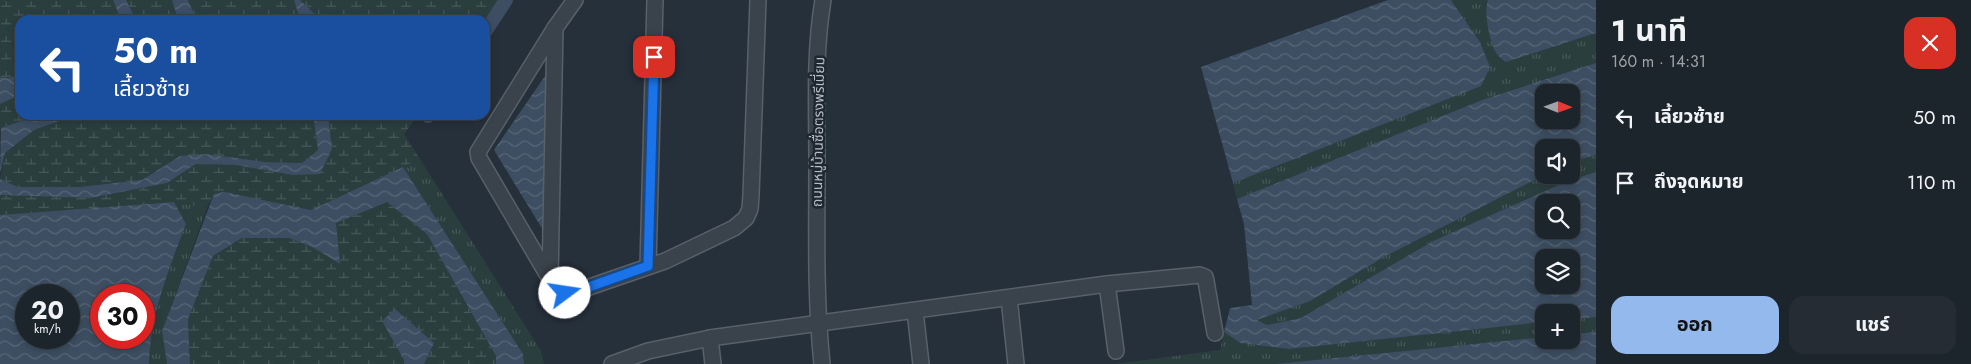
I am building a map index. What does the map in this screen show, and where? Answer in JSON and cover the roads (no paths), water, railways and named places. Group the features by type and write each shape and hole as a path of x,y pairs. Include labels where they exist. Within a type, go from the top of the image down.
{"street":[{"path":"575,0 555,28 478,152 479,158 557,290 572,293 665,261 734,228 746,218 750,209 751,195 758,0"},
{"path":"648,266 655,0"},
{"name":"ถนนหมู่บ้านซื่อตรงพรีเมี่ยม","path":"822,364 818,323 816,264 817,77 823,0"},
{"path":"550,279 555,28"},
{"path":"612,364 648,351 710,338 1107,284 1200,275 1205,277 1215,334"},
{"path":"1107,284 1116,351"},
{"path":"1009,298 1016,364"},
{"path":"915,311 921,364"},
{"path":"710,338 713,364"}],"water":[{"path":"113,0 126,0 134,15 119,15"},
{"path":"172,0 188,0 194,15 176,15"},
{"path":"294,0 300,0 316,15 298,15"},
{"path":"1388,0 1451,0 1480,42 1490,67 1481,86 1233,183 1201,67"},
{"path":"1488,0 1596,0 1596,33 1506,62 1497,54 1492,43 1486,11"},
{"path":"554,63 546,235 494,150"},
{"path":"1596,63 1596,155 1580,159 1580,139 1535,139 1535,180 1384,257 1310,301 1257,320 1267,325 1301,318 1433,241 1535,196 1535,239 1580,239 1580,194 1539,194 1561,184 1580,184 1580,177 1596,172 1596,317 1580,319 1580,304 1535,304 1535,323 1289,349 1240,343 1224,332 1230,308 1252,305 1244,224 1237,199 1482,100"},
{"path":"15,76 15,97 0,104 0,77 9,78"},
{"path":"24,120 62,120 34,130 5,153 0,173 1,128"},
{"path":"314,120 329,120 332,149 320,174 292,175 236,165 196,164 167,183 91,198 0,195 0,179 18,187 79,187 142,180 180,156 206,154 265,162 302,163 318,150"},
{"path":"403,167 523,354 524,364 496,364 496,356 427,234 387,202 336,223 340,264 314,248 289,238 242,238 213,256 188,319 190,364 167,364 162,331 214,194 224,192 311,210"},
{"path":"174,202 186,224 167,275 155,319 155,284 90,284 90,349 150,349 149,364 0,364 0,215"},
{"path":"395,309 434,343 424,364 404,364 404,360 382,321"},
{"path":"1596,332 1596,364 1275,364 1535,338 1535,349 1580,349 1580,333"}],"waterway":[{"path":"490,24 506,0"}]}
